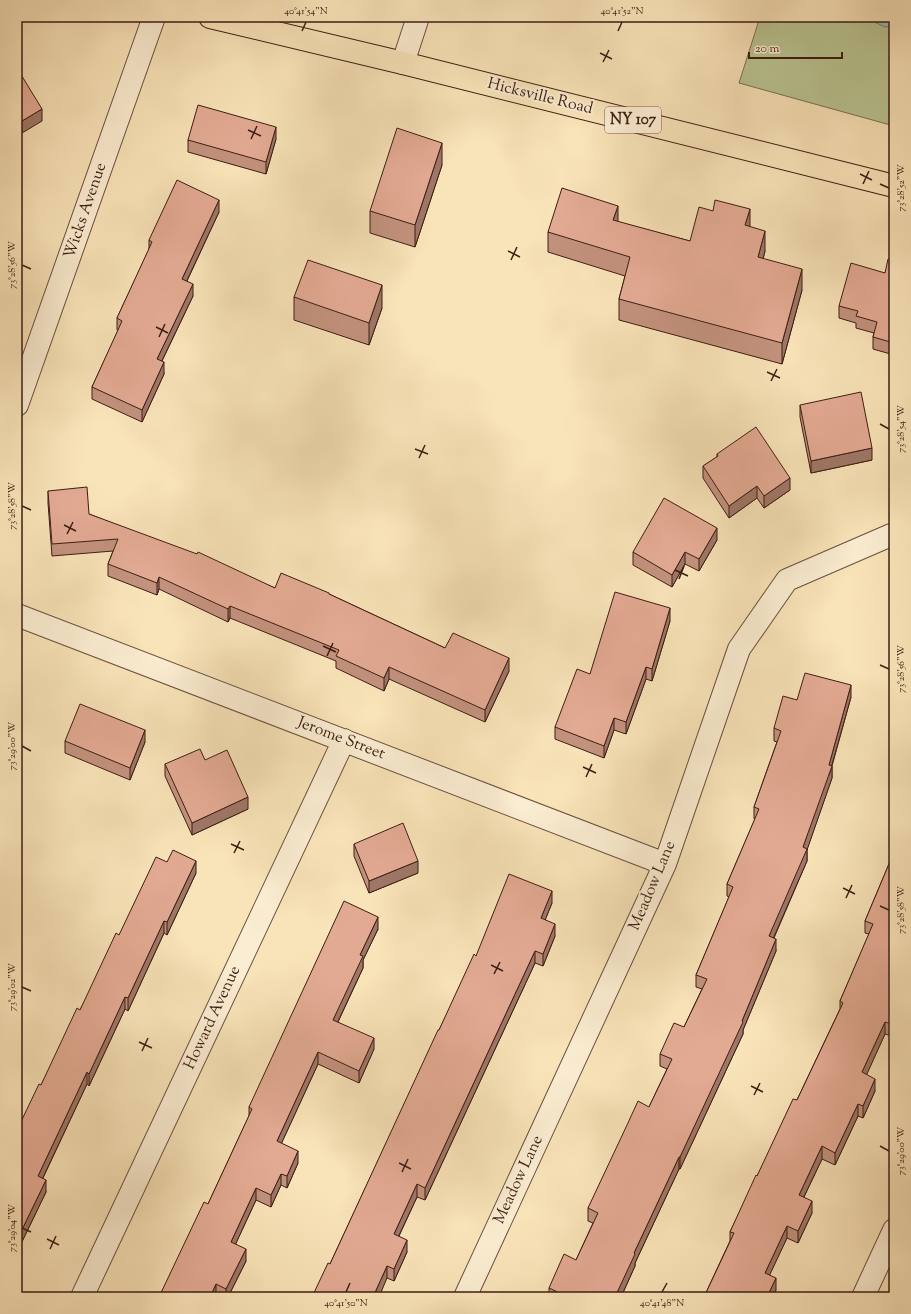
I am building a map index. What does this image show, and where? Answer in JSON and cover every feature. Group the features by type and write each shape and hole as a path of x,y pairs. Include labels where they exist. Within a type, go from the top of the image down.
{"main road":[{"name":"Hicksville Road","path":"210,17 403,63 894,186"}],"street":[{"name":"Wicks Avenue","path":"18,400 154,17"},
{"path":"403,63 418,17"},
{"name":"Meadow Lane","path":"465,1297 665,864 739,649 787,580 892,535 894,536"},
{"name":"Jerome Street","path":"17,615 665,864"},
{"name":"Howard Avenue","path":"82,1297 344,740"},
{"path":"863,1297 894,1230"}],"green space":[{"path":"760,17 894,17 894,126 739,83"}],"water":[{"path":"864,17 894,17 894,26 885,27"}],"building":[{"path":"17,68 42,109 17,124"},
{"path":"198,105 276,127 266,162 188,140"},
{"path":"397,128 442,143 415,225 370,211"},
{"path":"17,174 20,176 17,182"},
{"path":"177,180 219,200 182,279 193,284 157,359 164,362 142,410 92,387 122,321 117,318 152,242 149,240"},
{"path":"562,188 618,206 613,220 690,241 699,207 713,211 715,200 750,209 745,225 765,231 758,257 802,269 782,343 619,299 630,257 548,232"},
{"path":"888,259 894,260 894,343 873,337 877,322 856,316 858,311 839,306 851,263 885,273"},
{"path":"308,260 382,285 369,323 294,297"},
{"path":"861,392 872,448 811,461 800,405"},
{"path":"756,427 790,478 764,496 757,486 729,506 703,466 718,456 717,454"},
{"path":"87,487 89,514 197,554 198,552 275,588 281,573 329,593 445,648 453,633 509,658 485,710 389,667 384,678 336,656 339,650 230,606 228,609 159,577 157,583 108,564 118,539 52,544 48,491"},
{"path":"664,498 717,528 699,559 685,552 672,575 633,552"},
{"path":"615,592 670,608 652,669 646,667 626,722 614,718 604,746 555,727 577,669 590,674"},
{"path":"805,673 851,685 829,765 832,766 803,847 807,849 769,936 776,939 742,1021 743,1022 634,1253 635,1254 615,1297 563,1297 564,1295 549,1288 564,1254 576,1260 598,1213 588,1208 638,1101 649,1107 672,1059 660,1054 674,1023 684,1027 707,979 696,975 733,887 727,884 759,809 754,807 781,731 774,728 783,696 797,700"},
{"path":"80,704 145,730 130,768 65,741"},
{"path":"200,749 205,760 227,750 248,797 192,823 165,764"},
{"path":"403,823 418,861 369,881 354,844"},
{"path":"173,850 196,861 167,922 164,921 128,998 125,997 89,1074 87,1072 38,1176 46,1180 17,1240 17,1140 20,1134 17,1130 39,1084 41,1085 77,1008 80,1010 116,933 119,935 156,857 167,862"},
{"path":"894,852 894,1025 885,1022 862,1072 875,1079 863,1106 858,1104 835,1153 822,1146 799,1195 812,1201 798,1231 787,1226 765,1273 776,1278 767,1297 704,1297 734,1233 730,1232 756,1175 757,1176 793,1099 797,1100 843,1003 840,1001 873,924 865,921"},
{"path":"509,874 552,891 541,918 555,924 543,954 535,951 425,1188 417,1184 394,1234 407,1240 394,1269 387,1266 373,1297 312,1297 328,1263 330,1264 474,954 476,956"},
{"path":"344,901 378,917 360,955 363,956 333,1020 374,1038 359,1071 318,1052 277,1141 298,1151 287,1176 281,1174 271,1195 256,1188 231,1242 246,1249 226,1289 216,1284 210,1297 159,1297 204,1202 208,1204 252,1109 249,1107"}]}
